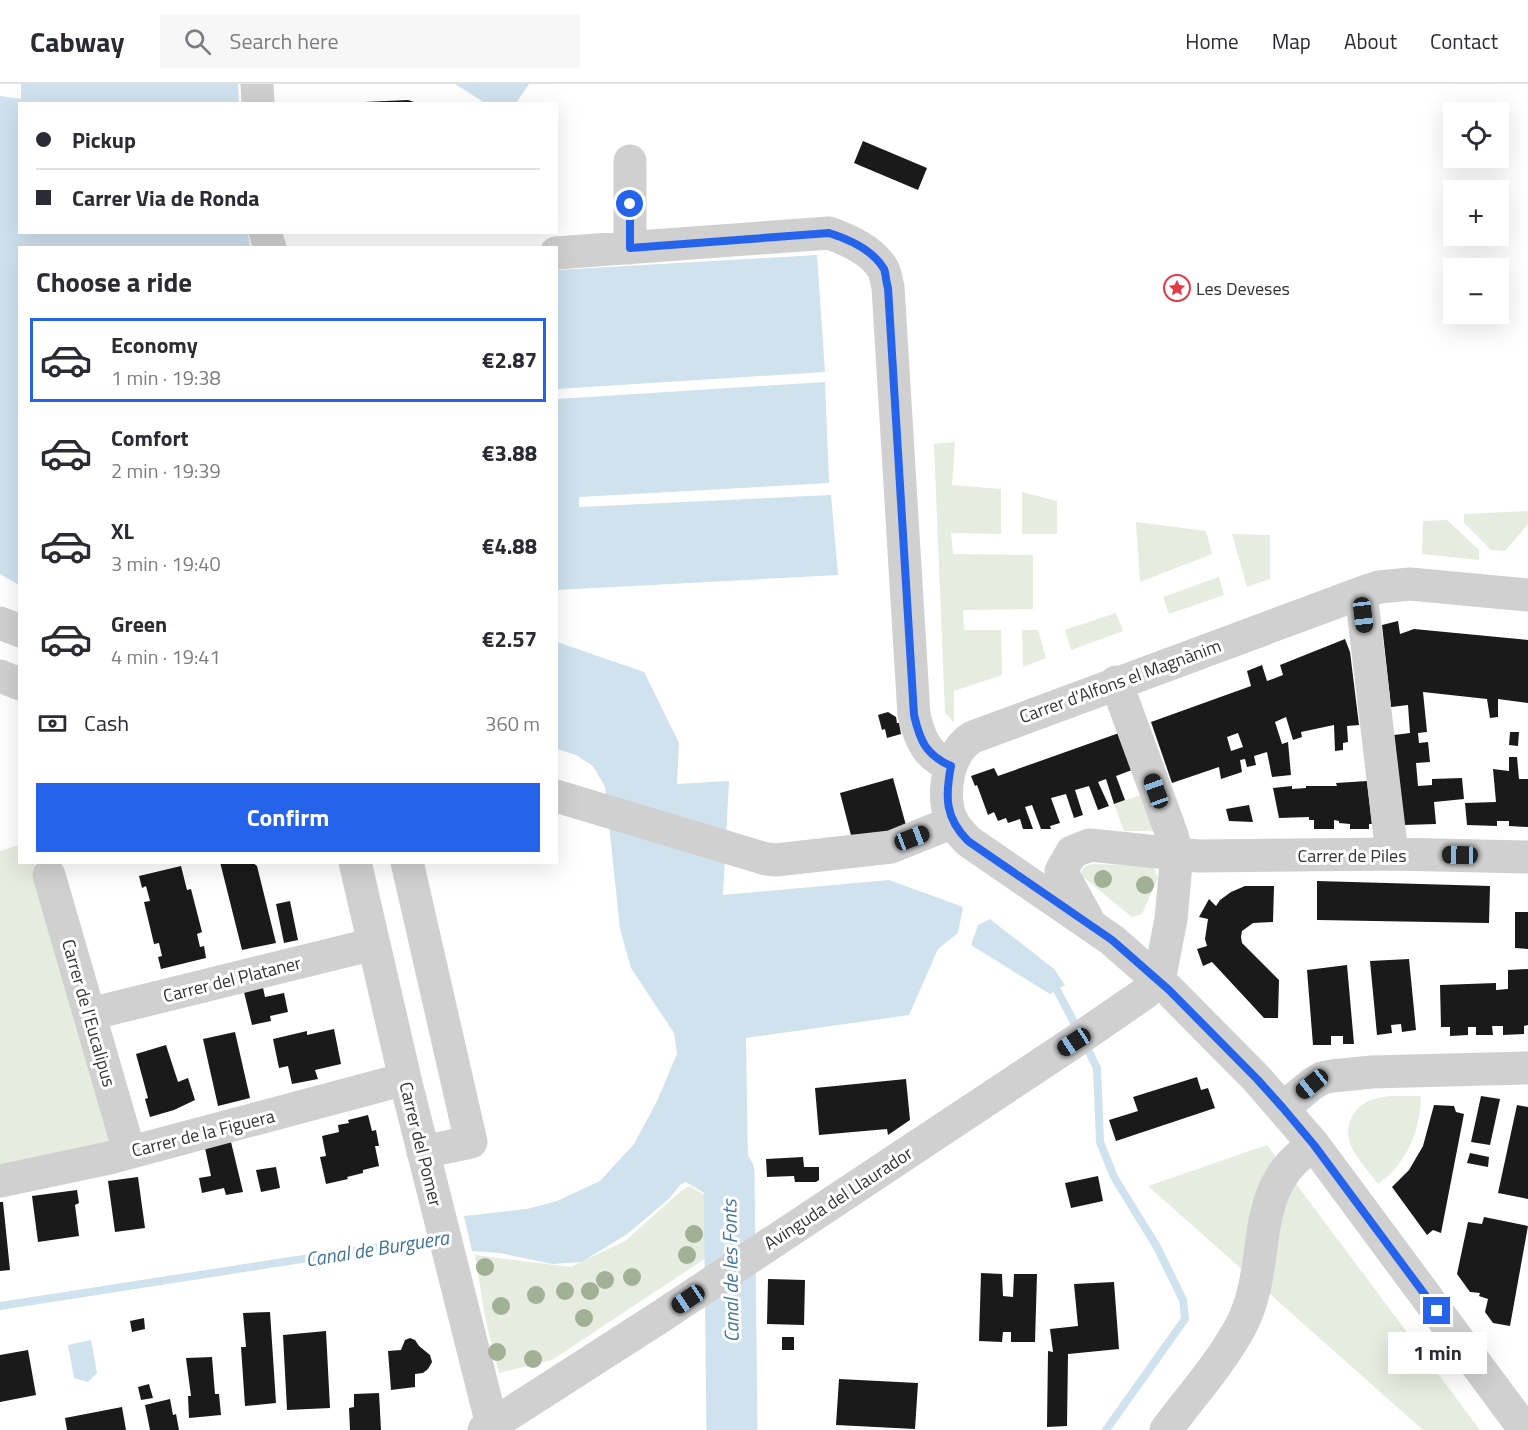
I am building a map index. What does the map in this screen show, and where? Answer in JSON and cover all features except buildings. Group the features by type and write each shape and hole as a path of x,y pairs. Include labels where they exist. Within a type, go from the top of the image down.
{"street":[{"path":"257,84 258,102"},
{"path":"630,161 630,248"},
{"path":"558,253 829,233 850,240 867,252 884,269 888,288 914,715 921,740 928,751 941,762 951,766"},
{"name":"Carrer d'Alfons el Magnànim","path":"953,822 947,802 951,766 960,747 973,736 1379,586 1410,584 1528,595"},
{"path":"1360,592 1392,854"},
{"path":"0,623 18,630"},
{"path":"0,676 18,683"},
{"path":"1116,682 1172,835 1176,854 1172,919 1159,981"},
{"path":"558,797 765,859 776,860 891,847 953,822 968,841 1090,924 1159,981 1257,1079 1314,1145 1525,1430"},
{"name":"Carrer de Piles","path":"1090,924 1061,871 1072,852 1090,845 1199,856 1392,854 1528,857"},
{"name":"Carrer del Pomer","path":"355,864 488,1427"},
{"path":"407,864 471,1142 423,1152"},
{"name":"Carrer de l'Eucalipus","path":"49,875 129,1151"},
{"name":"Carrer del Plataner","path":"90,1014 374,944"},
{"name":"Avinguda del Llaurador","path":"488,1427 702,1289 1083,1036 1159,981"},
{"path":"1283,1108 1312,1084 1322,1078 1332,1076 1372,1072 1528,1068"},
{"name":"Carrer de la Figuera","path":"0,1181 109,1158 405,1080"},
{"path":"1166,1430 1233,1340 1244,1320 1260,1268 1263,1233 1271,1196 1288,1165 1298,1155 1314,1145"}],"shaded area":[{"path":"955,442 952,485 1001,489 1001,534 951,533 953,554 1033,555 1033,609 963,610 964,630 1001,630 1002,675 954,691 954,723 945,713 934,444"},
{"path":"1022,492 1057,501 1057,534 1022,534"},
{"path":"1528,511 1528,524 1505,551 1491,550 1464,523 1464,514"},
{"path":"1447,520 1479,550 1479,560 1422,554 1423,521"},
{"path":"1136,522 1206,531 1212,554 1140,582"},
{"path":"1232,534 1270,535 1270,579 1247,587"},
{"path":"1219,577 1224,595 1169,614 1163,597"},
{"path":"1116,613 1123,631 1071,650 1065,630"},
{"path":"1022,630 1038,630 1046,658 1023,667"},
{"path":"1141,795 1154,831 1124,831 1114,804"},
{"path":"18,845 18,864 34,864 114,1135 114,1142 0,1172 0,851"},
{"path":"1094,864 1154,868 1158,878 1142,914 1132,917 1081,875 1085,867"},
{"path":"1391,1096 1421,1096 1418,1122 1410,1146 1397,1166 1378,1184 1351,1146 1349,1123 1357,1110 1372,1100"},
{"path":"1267,1145 1480,1430 1423,1430 1148,1186"},
{"path":"690,1186 704,1195 708,1203 709,1256 552,1360 499,1373 485,1317 475,1255 571,1267 625,1241 681,1191"}],"water":[{"path":"21,84 238,84 239,102 18,102 18,234 248,234 250,246 18,246 18,584 0,574 0,96 21,99"},
{"path":"455,84 529,84 517,102 483,102"},
{"path":"817,255 825,372 558,389 558,270"},
{"path":"825,382 829,483 579,497 579,507 831,495 838,575 558,590 558,399"},
{"path":"558,642 644,672 679,743 677,784 729,781 723,895 889,880 963,907 958,933 938,949 909,1015 746,1038 749,1232 709,1256 707,1200 704,1193 686,1182 627,1234 582,1262 552,1264 500,1253 472,1251 464,1216 527,1209 557,1201 600,1181 634,1144 657,1101 677,1054 674,1033 631,968 620,929 605,787 593,766 576,755 558,749"},
{"path":"990,919 1054,969 1065,985 1050,994 971,945 978,925"},
{"path":"747,1286 754,1430 712,1430 707,1313"},
{"path":"91,1340 97,1373 88,1382 74,1378 68,1345"}],"waterway":[{"path":"1057,990 1078,1030"},
{"path":"1085,1044 1097,1068 1100,1142 1114,1177 1157,1247 1183,1300 1185,1319 1106,1430"},
{"name":"Canal de les Fonts","path":"729,1173 732,1430"},
{"name":"Canal de Burguera","path":"0,1306 438,1238"}],"place":[{"name":"Les Deveses","path":"1177,288"}],"route":[{"path":"630,204 630,248 829,233 850,240 867,252 884,269 888,288 914,715 921,740 928,751 941,762 951,766 947,802 953,822 968,841 1112,940 1169,990 1257,1079 1314,1145 1437,1311"}]}
